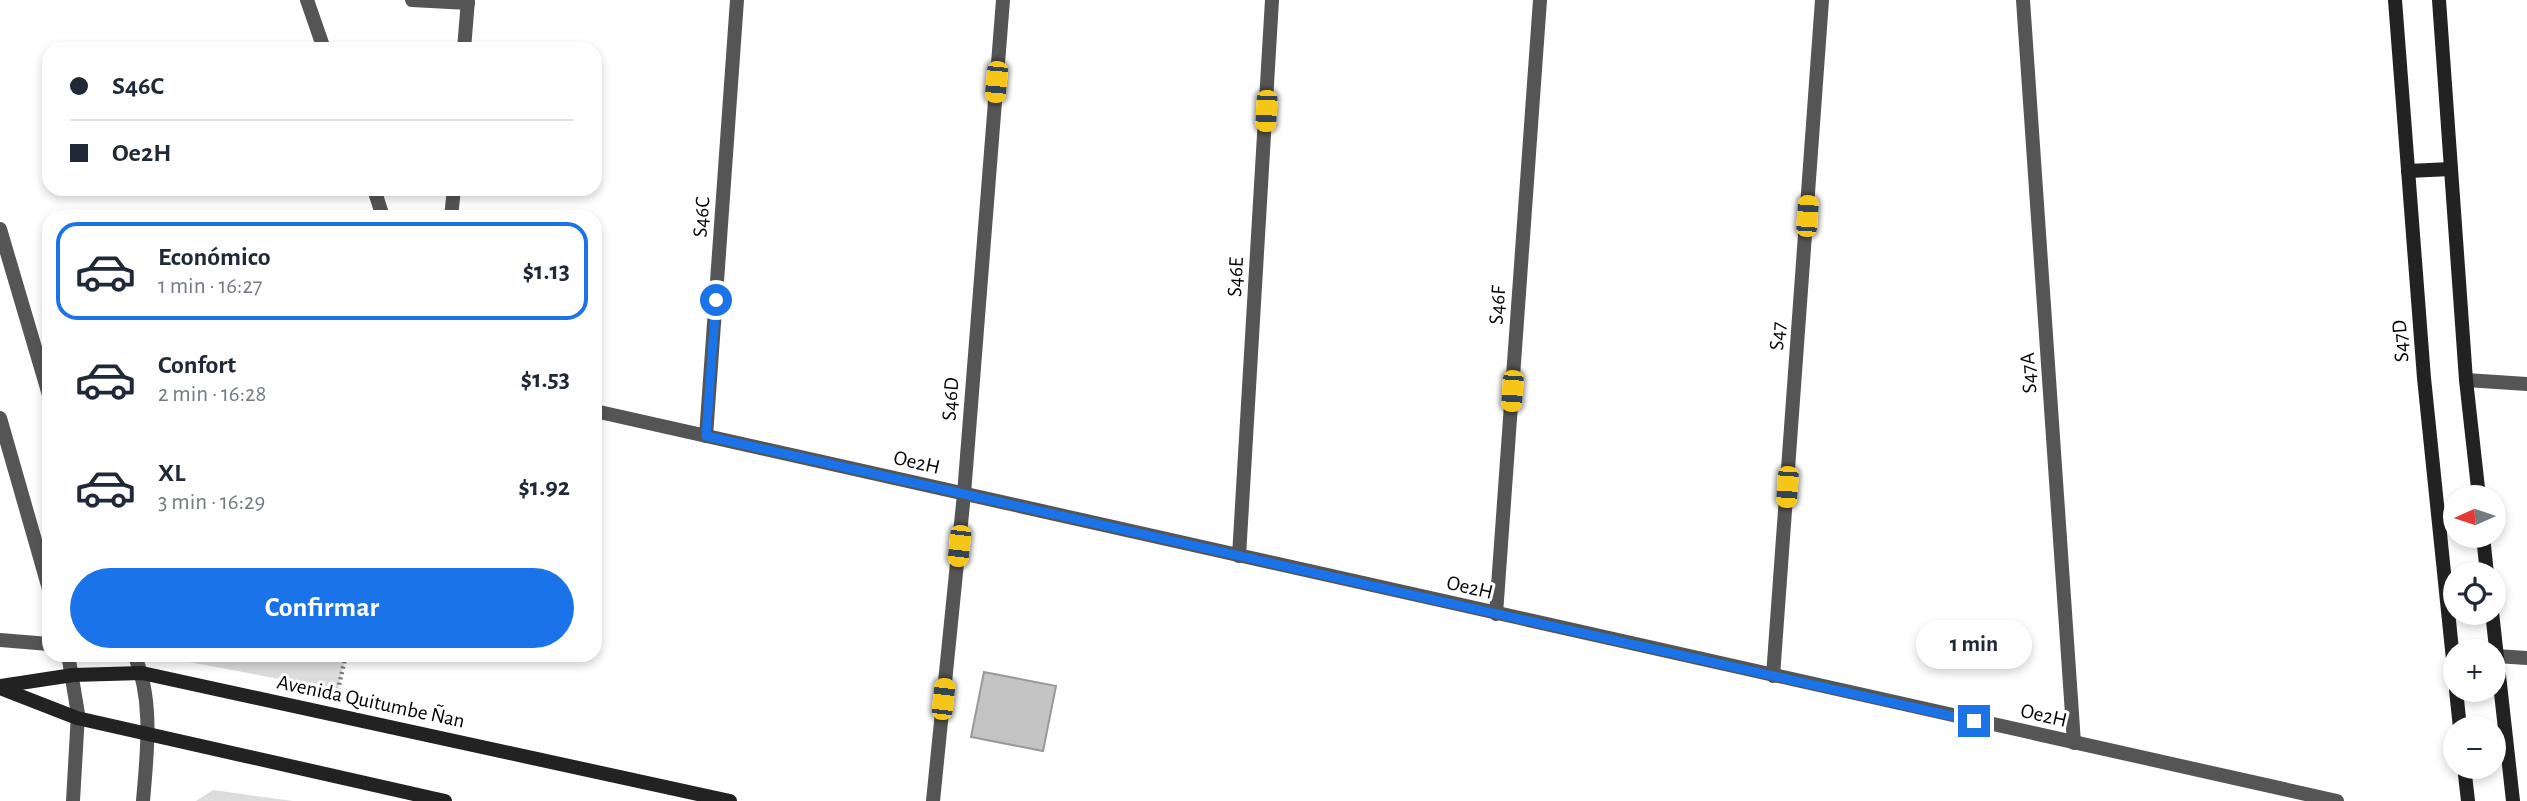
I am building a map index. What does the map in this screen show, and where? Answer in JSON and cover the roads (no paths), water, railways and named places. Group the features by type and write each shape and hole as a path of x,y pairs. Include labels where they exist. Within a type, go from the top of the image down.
{"main road":[{"name":"S47D","path":"2395,0 2424,378 2451,639"},
{"path":"2439,0 2466,380 2478,485"},
{"path":"2408,171 2451,169"},
{"name":"Avenida Quitumbe Ñan","path":"0,687 73,675 142,673 730,801"},
{"name":"Avenida Quitumbe Ñan","path":"0,687 77,716 445,801"},
{"path":"2501,702 2513,801"},
{"path":"2465,779 2468,801"}],"street":[{"path":"307,0 322,42"},
{"path":"412,0 468,2 465,42"},
{"name":"S46C","path":"706,436 737,0"},
{"name":"S46D","path":"933,801 964,495 1003,0"},
{"name":"S46E","path":"1239,556 1272,0"},
{"name":"S46F","path":"1496,614 1540,0"},
{"name":"S47","path":"1773,676 1822,0"},
{"name":"S47A","path":"2023,0 2074,743"},
{"path":"0,229 42,371"},
{"path":"2466,380 2527,384"},
{"name":"Oe2H","path":"602,413 2337,801"},
{"path":"0,418 42,565"},
{"path":"0,640 42,643"},
{"path":"2506,657 2527,658"},
{"path":"70,662 77,716 73,801"},
{"path":"137,662 142,673 148,732 143,801"}]}
